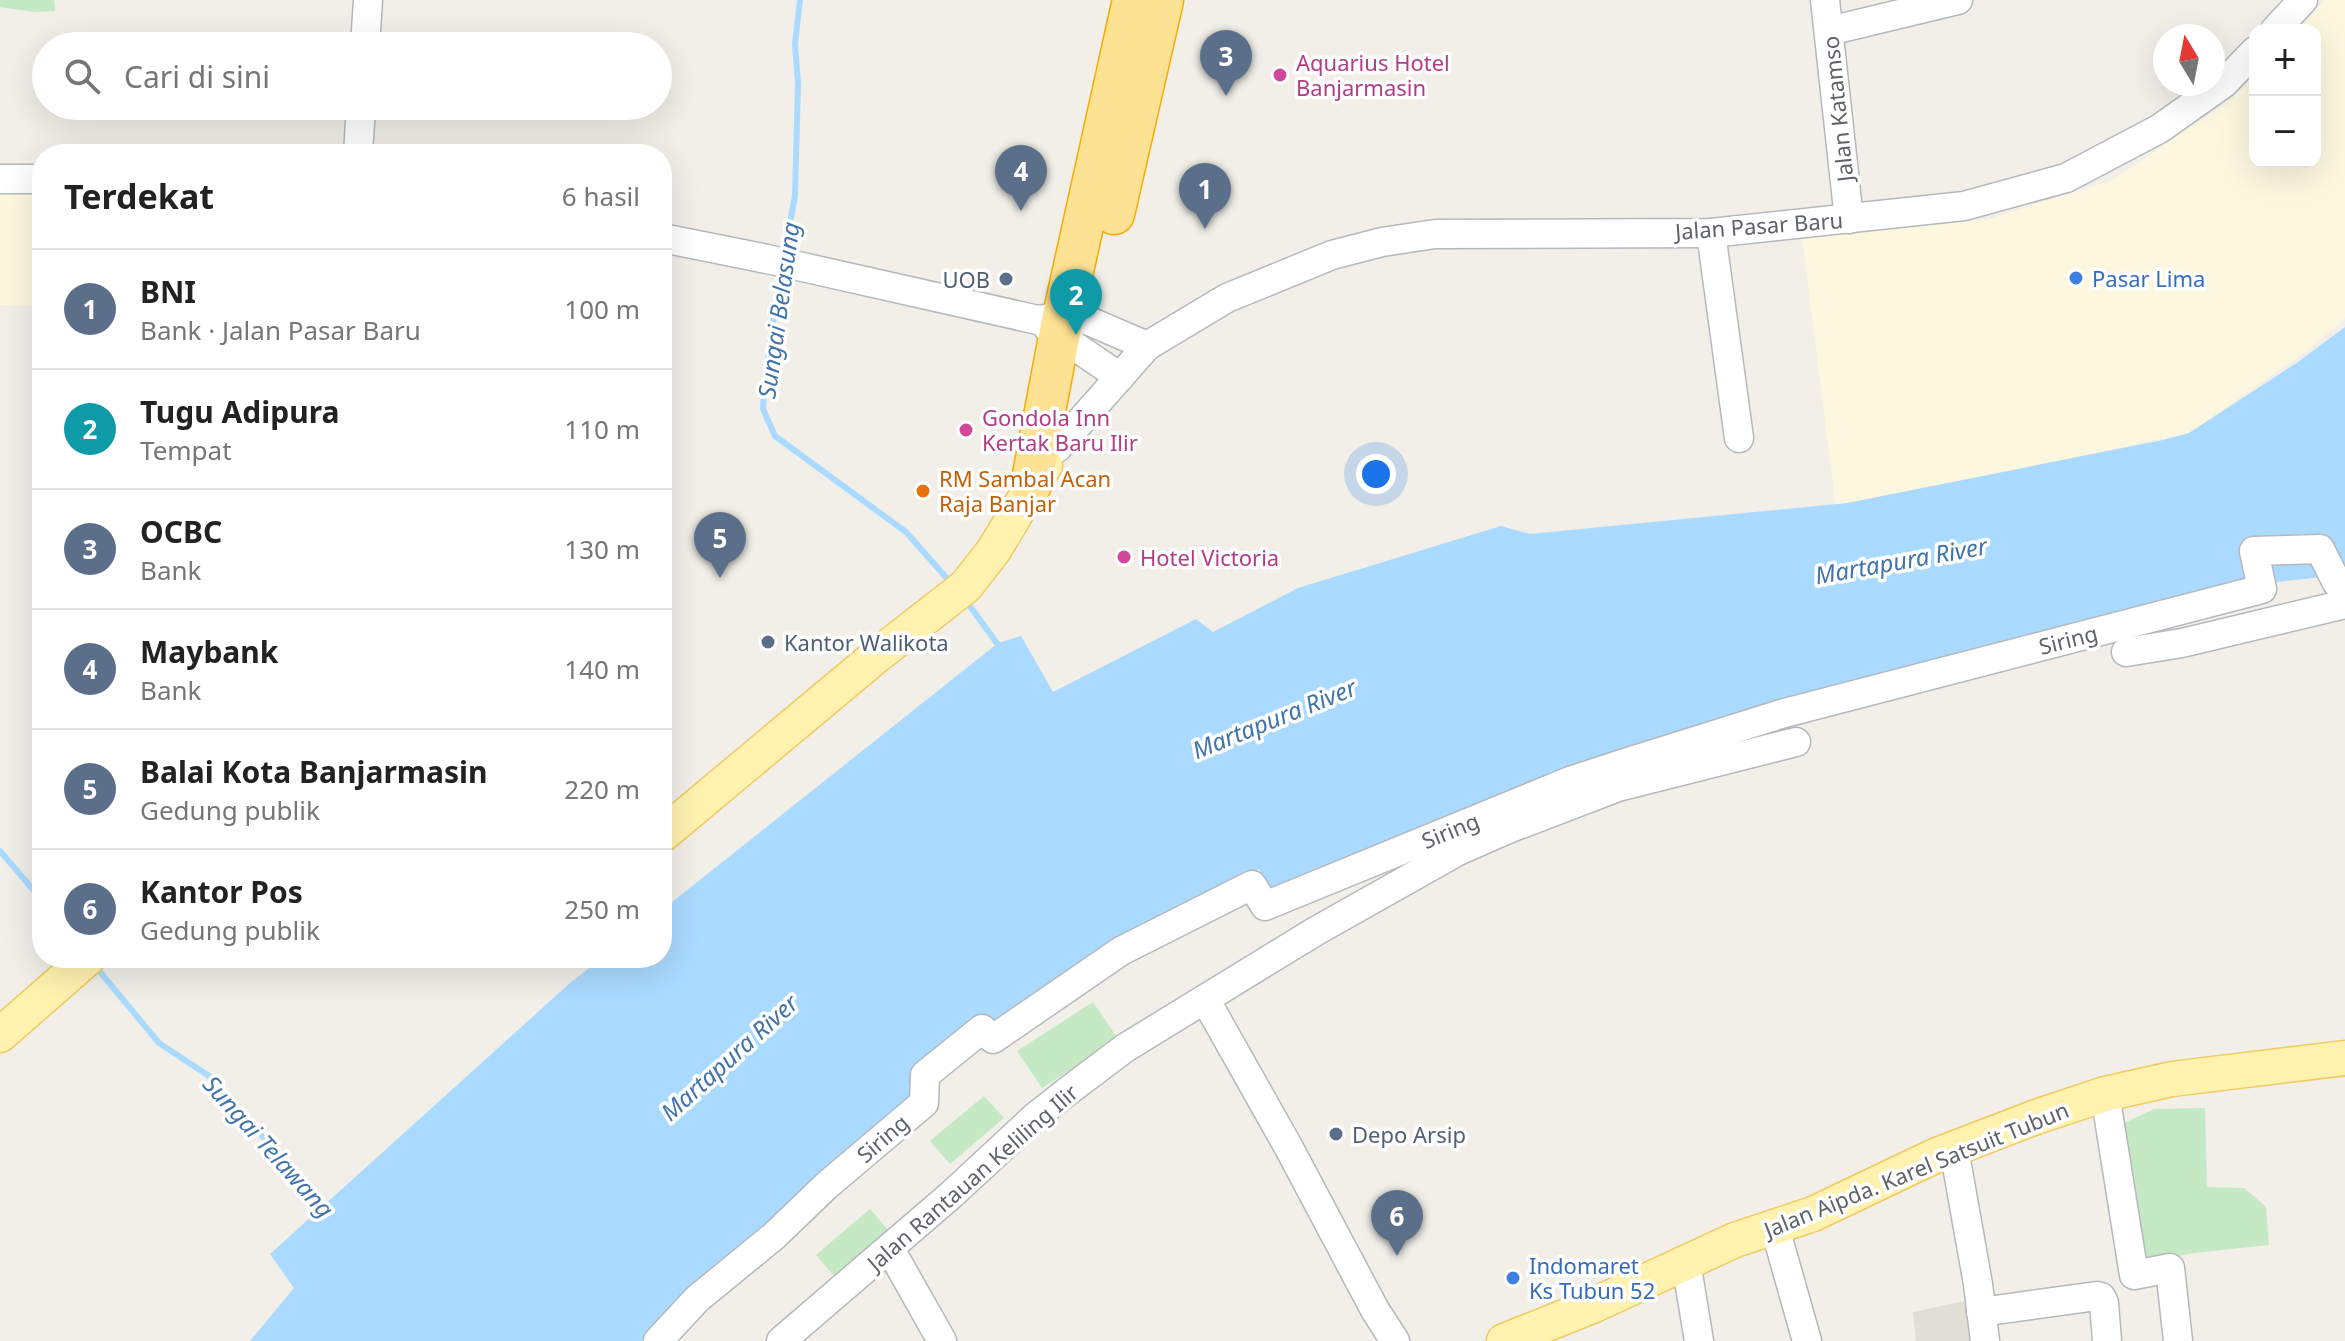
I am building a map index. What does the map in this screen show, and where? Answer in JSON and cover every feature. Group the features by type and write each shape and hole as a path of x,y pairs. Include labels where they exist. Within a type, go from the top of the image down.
{"highway":[{"path":"1031,485 1067,330 1133,0"},
{"path":"1057,448 1067,330 1163,0"}],"main road":[{"path":"672,827 875,657 966,586 994,550 1031,485 1057,448"},
{"path":"0,1035 77,968"},
{"name":"Jalan Aipda. Karel Satsuit Tubun","path":"1504,1341 1537,1335 1735,1240 1813,1214 1954,1149 2036,1117 2105,1094 2172,1079 2345,1058"}],"street":[{"path":"366,32 368,0"},
{"name":"Jalan Katamso","path":"1825,0 1849,219"},
{"path":"1829,31 1958,0"},
{"path":"2281,24 2303,0"},
{"name":"Jalan Pasar Baru","path":"1057,448 1147,346 1227,298 1332,255 1382,242 1435,234 1711,233 1964,206 2066,178 2159,129 2224,83 2249,57"},
{"path":"359,144 360,120"},
{"path":"0,179 32,179"},
{"path":"1711,233 1739,438"},
{"path":"672,240 1147,346"},
{"path":"1067,330 1120,377"},
{"name":"Siring","path":"658,1341 697,1299 774,1236 924,1103 925,1075 982,1029 993,1039 1121,951 1252,885 1265,906 1570,781 1614,766 1781,714 2262,589 2254,551 2320,549 2341,588"},
{"path":"2126,652 2182,643 2341,588"},
{"name":"Jalan Rantauan Keliling Ilir","path":"781,1341 890,1249 1035,1117 1125,1048 1316,931 1458,851 1496,835 1618,787 1796,742"},
{"path":"1205,999 1375,1310 1395,1341"},
{"path":"2105,1094 2134,1275 2170,1268 2178,1341"},
{"path":"1954,1149 1985,1341"},
{"path":"1775,1228 1807,1341"},
{"path":"890,1249 942,1341"},
{"path":"1686,1262 1699,1341"},
{"path":"1981,1312 2097,1296 2104,1303 2107,1341"}],"shaded area":[{"name":"Pasar Lima","path":"2325,0 2345,0 2345,319 2308,350 2189,433 1836,508 1802,237 1986,220 2113,180 2232,99 2249,81 2249,168 2321,168 2321,24 2303,24"},
{"path":"32,183 32,306 0,305 0,184"},
{"path":"1970,1300 1975,1341 1916,1341 1913,1312"}],"green space":[{"path":"0,0 54,0 55,11 34,12 0,7"},
{"path":"1093,1002 1118,1039 1042,1088 1017,1051"},
{"path":"984,1096 1004,1118 950,1164 930,1141"},
{"path":"2205,1108 2207,1187 2244,1188 2266,1207 2269,1245 2194,1253 2138,1264 2112,1129 2154,1109"},
{"path":"870,1209 889,1231 835,1277 816,1255"}],"water":[{"name":"Martapura River","path":"2345,327 2345,571 2322,577 2248,585 2061,631 1273,893 1259,869 1200,900 999,1024 647,1341 250,1341 294,1288 270,1254 589,968 672,968 672,902 998,643 1021,636 1053,692 1196,619 1213,632 1298,588 1501,526 1530,534 1847,503 2163,440 2189,433 2298,362"}],"waterway":[{"name":"Sungai Belasung","path":"784,255 795,196 798,83 795,44 800,0"},
{"name":"Sungai Belasung","path":"781,270 763,409 775,436 906,532 951,583"},
{"name":"Sungai Belasung","path":"969,605 1002,650"},
{"name":"Sungai Telawang","path":"0,851 32,888"},
{"name":"Sungai Telawang","path":"100,972 159,1043 209,1076 328,1211"}],"place":[{"name":"Aquarius Hotel Banjarmasin","path":"1280,75"},
{"name":"OCBC","path":"1226,96"},
{"name":"Maybank","path":"1021,211"},
{"name":"BNI","path":"1205,229"},
{"name":"Pasar Lima","path":"2076,278"},
{"name":"UOB","path":"1006,279"},
{"name":"Tugu Adipura","path":"1076,335"},
{"name":"Gondola Inn Kertak Baru Ilir","path":"966,430"},
{"name":"RM Sambal Acan Raja Banjar","path":"923,491"},
{"name":"Hotel Victoria","path":"1124,557"},
{"name":"Balai Kota Banjarmasin","path":"720,578"},
{"name":"Kantor Walikota","path":"768,642"},
{"name":"Depo Arsip","path":"1336,1134"},
{"name":"Kantor Pos","path":"1397,1256"},
{"name":"Indomaret Ks Tubun 52","path":"1513,1278"}]}
